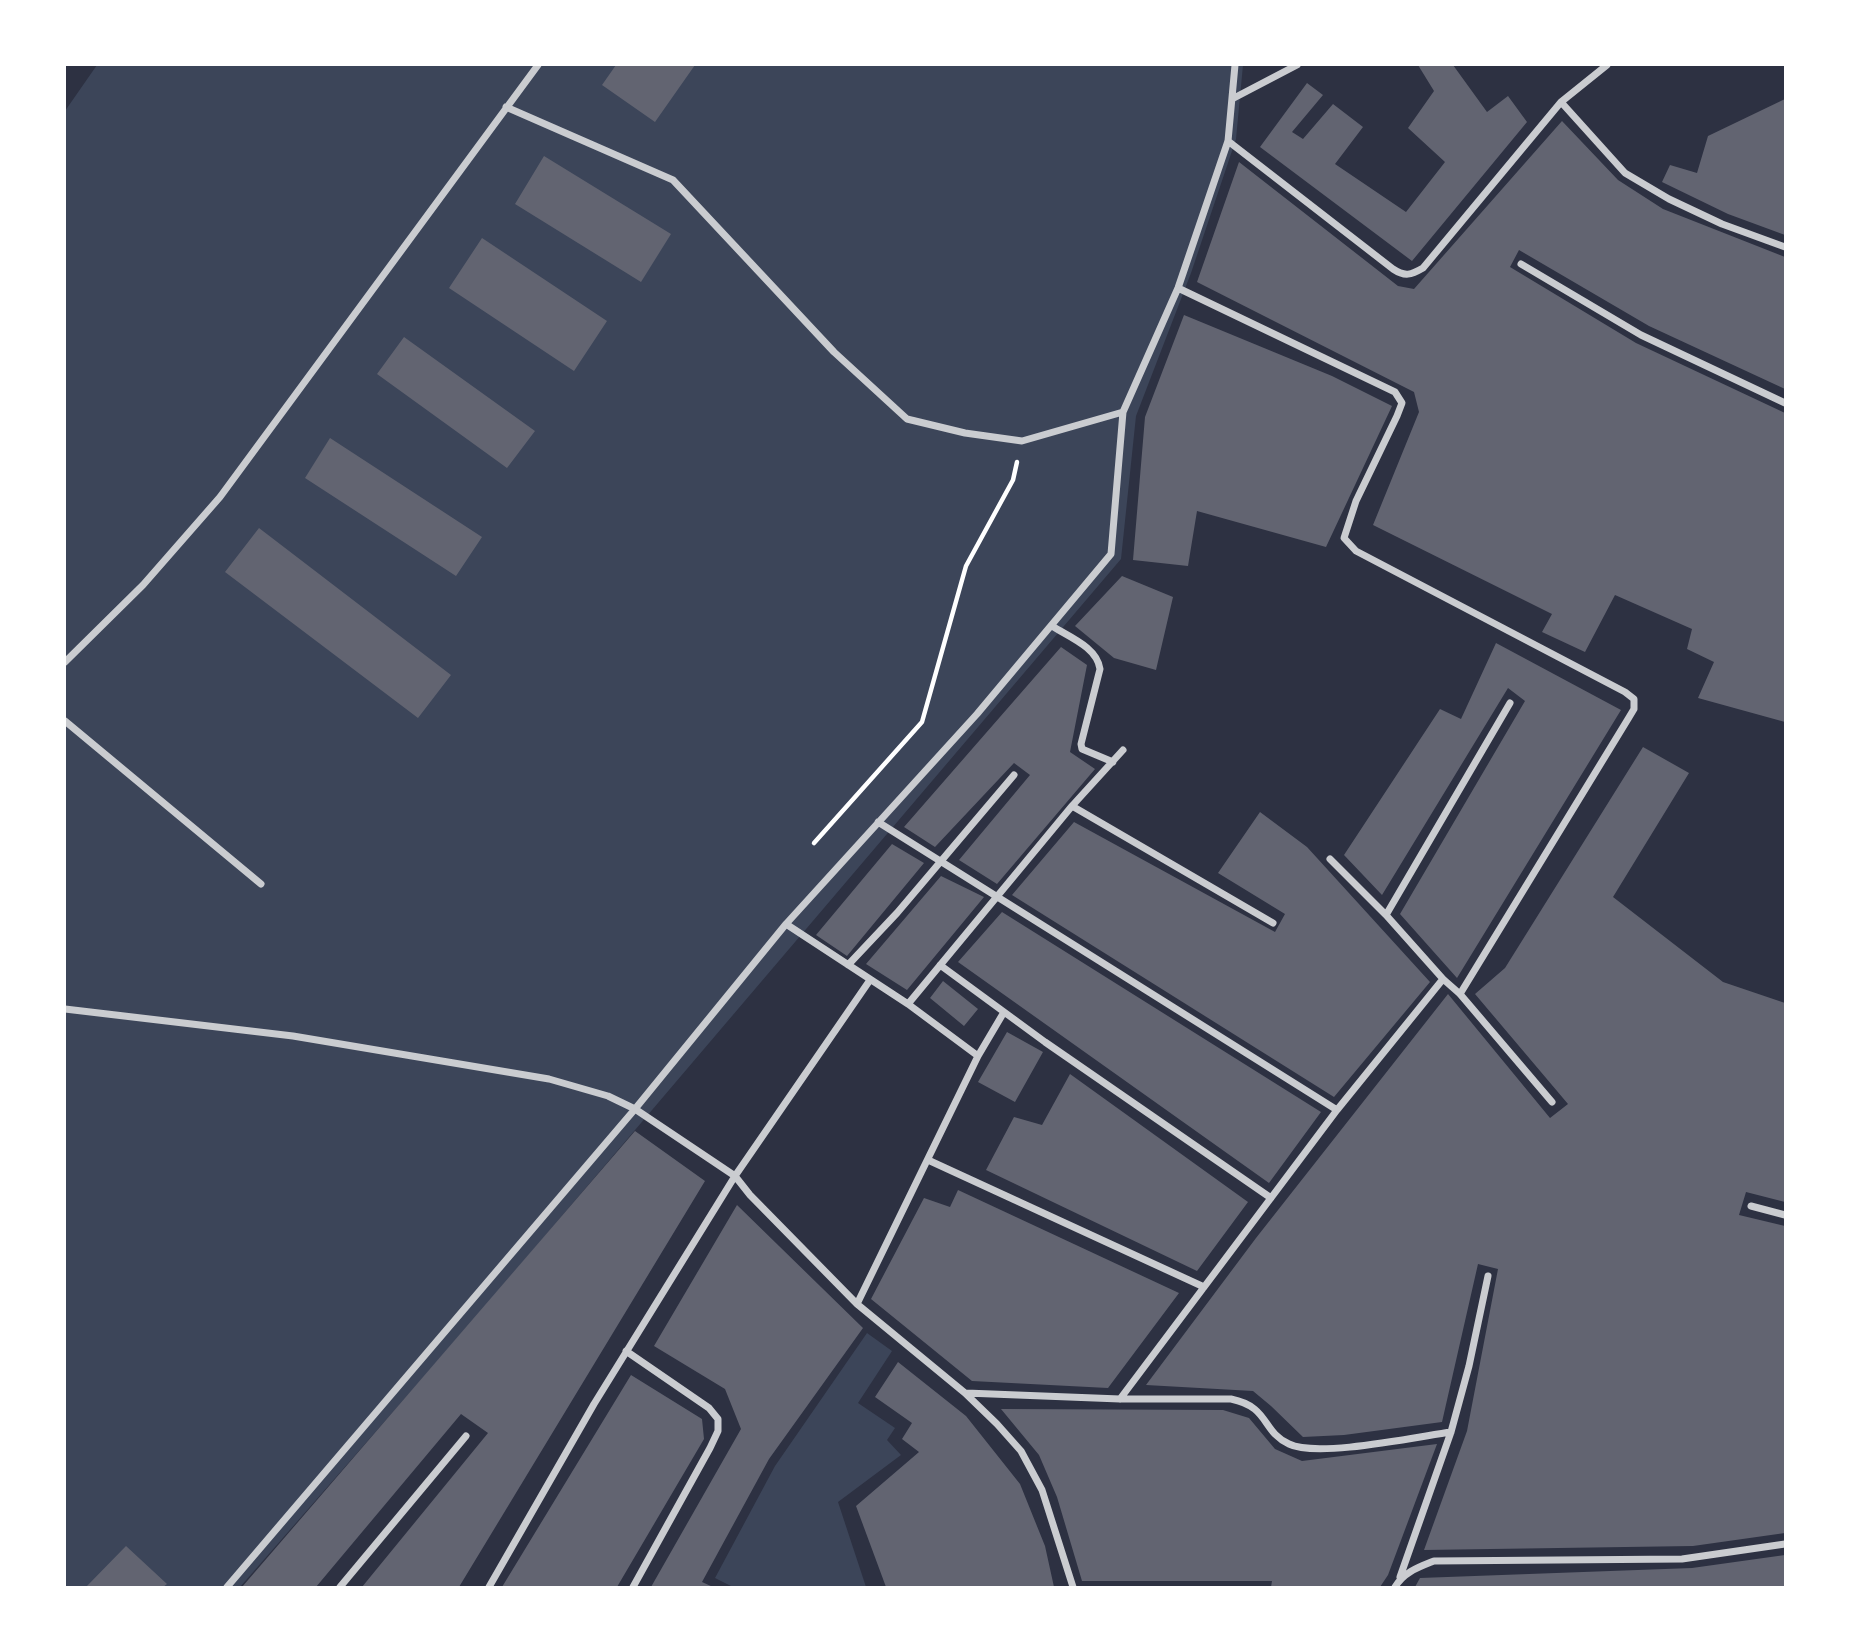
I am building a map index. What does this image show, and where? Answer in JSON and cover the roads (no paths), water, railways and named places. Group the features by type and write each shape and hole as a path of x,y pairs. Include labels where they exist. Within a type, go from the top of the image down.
{"street":[{"path":"65,663 143,585 220,497 538,65"},
{"path":"227,1587 635,1109 786,924 977,714 1111,554 1123,412 1178,288 1228,141 1235,65"},
{"path":"1232,99 1297,65"},
{"path":"1228,141 1393,269 1401,274 1412,274 1423,268 1561,102 1607,65"},
{"path":"1561,102 1625,173 1669,199 1722,224 1785,247"},
{"path":"506,107 673,180 834,352 907,419 965,433 1022,440 1123,412"},
{"path":"1521,264 1641,335 1785,403"},
{"path":"1178,288 1395,392 1402,403 1398,416 1356,501 1344,538 1347,544 1634,699 1634,709 1460,994"},
{"path":"1052,626 1089,649 1099,660 1100,669 1082,744 1087,752 1113,762"},
{"path":"1386,915 1510,703"},
{"path":"65,721 261,884"},
{"path":"908,1004 1072,806 1123,750"},
{"path":"848,965 897,913 1014,775"},
{"path":"1072,806 1273,923"},
{"path":"878,822 1337,1110"},
{"path":"1330,859 1460,994 1552,1102"},
{"path":"786,924 908,1004 978,1056"},
{"path":"940,965 1271,1198"},
{"path":"1120,1399 1337,1110 1443,979"},
{"path":"489,1587 626,1351 735,1176 870,980"},
{"path":"65,1009 293,1036 549,1079 608,1096 635,1109 735,1176 750,1195 857,1304 965,1393 997,1424 1021,1451 1042,1490 1073,1587"},
{"path":"857,1304 978,1056 1004,1012"},
{"path":"928,1160 1204,1287"},
{"path":"1751,1206 1785,1215"},
{"path":"1395,1587 1451,1432 1469,1366 1488,1276"},
{"path":"626,1351 709,1408 718,1419 718,1431 710,1448 633,1587"},
{"path":"965,1393 1120,1399 1231,1399 1255,1407 1276,1435 1288,1444 1304,1449 1326,1449 1451,1432"},
{"path":"340,1587 466,1436"},
{"path":"1400,1579 1416,1568 1434,1561 1682,1559 1785,1544"}]}
